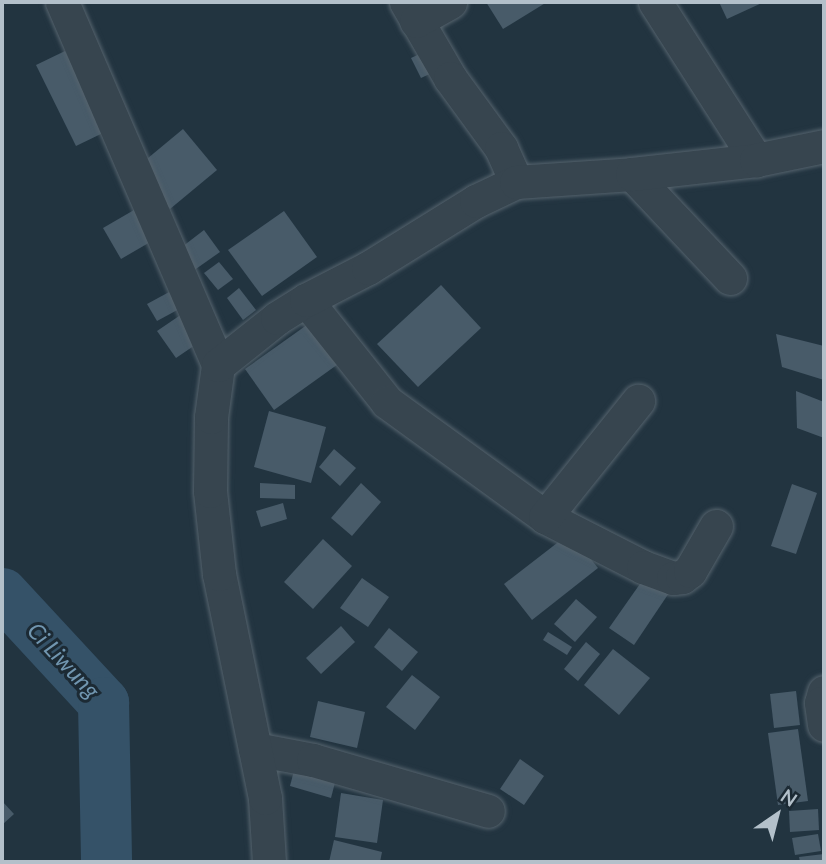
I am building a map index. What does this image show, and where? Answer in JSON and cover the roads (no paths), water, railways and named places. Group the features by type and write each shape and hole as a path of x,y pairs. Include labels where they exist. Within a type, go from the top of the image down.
{"street":[{"path":"62,2 218,365 211,417 210,491 219,574 265,798 269,862"},
{"path":"450,2 411,12 450,78 501,148 516,182"},
{"path":"655,2 756,160"},
{"path":"218,365 278,318 306,300 368,268 477,201 516,182 632,174 756,160 822,149"},
{"path":"632,174 730,278"},
{"path":"306,300 387,402 545,517 643,567 673,578 682,577 690,571 716,526"},
{"path":"545,517 638,401"},
{"path":"824,692 821,703 824,725"},
{"path":"255,749 313,760 488,811"}],"waterway":[{"name":"Ci Liwung","path":"2,593 103,702 106,862"}]}
